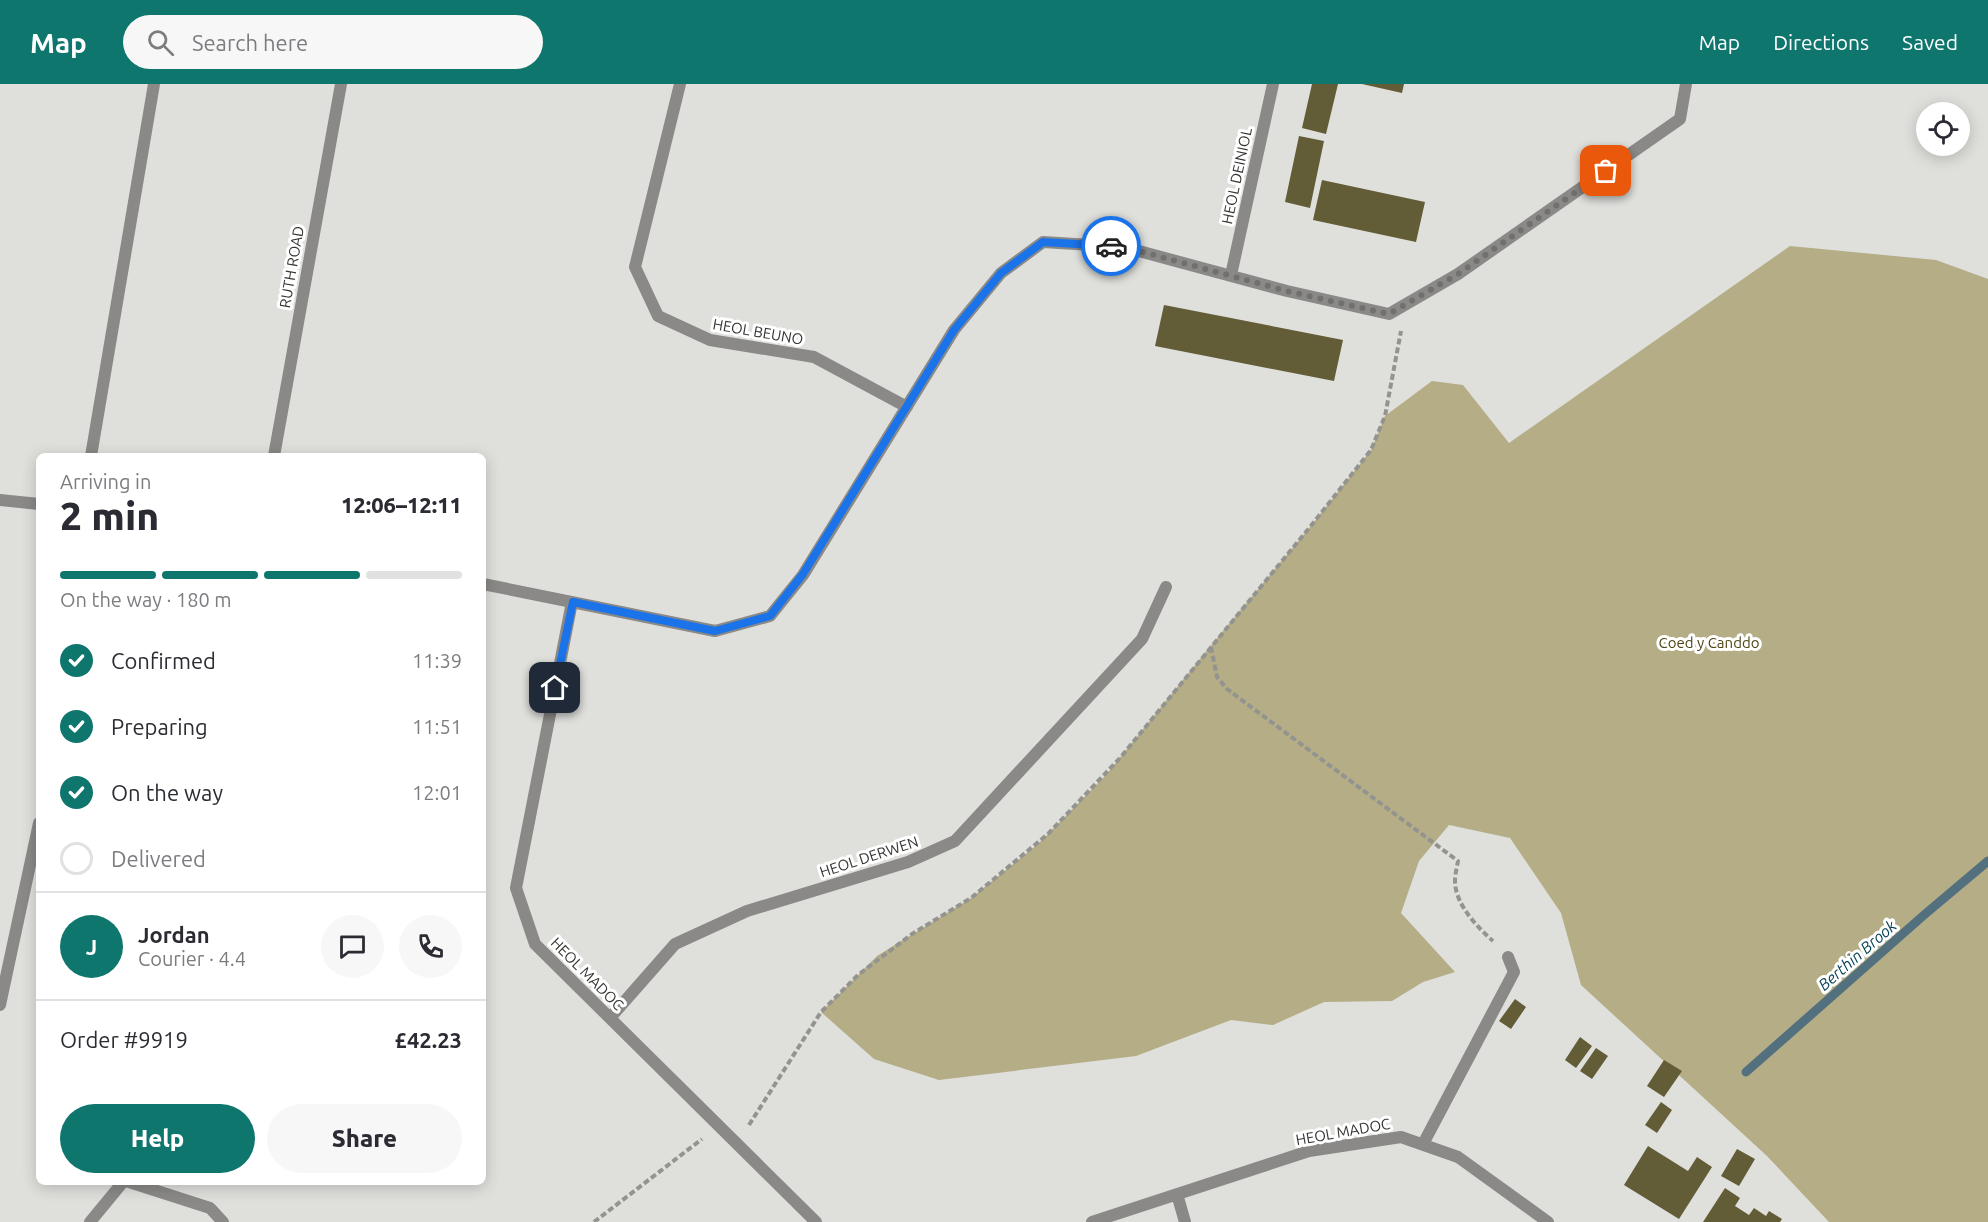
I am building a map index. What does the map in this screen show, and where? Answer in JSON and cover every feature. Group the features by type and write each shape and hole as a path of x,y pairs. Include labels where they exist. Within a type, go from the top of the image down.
{"street":[{"path":"92,453 154,84"},
{"name":"RUTH ROAD","path":"275,453 340,84"},
{"name":"HEOL BEUNO","path":"680,84 635,267 658,316 710,340 814,357 907,407"},
{"name":"HEOL DEINIOL","path":"1231,275 1273,84"},
{"path":"486,585 715,631 770,616 803,574 954,330 1001,273 1043,242 1124,247 1389,314 1458,274 1680,119 1686,84"},
{"path":"0,500 36,504"},
{"name":"HEOL DERWEN","path":"610,1018 675,944 747,911 908,862 955,841 1142,639 1166,587"},
{"name":"HEOL MADOC","path":"573,602 516,888 535,944 816,1222"},
{"path":"0,1005 36,837"},
{"path":"1423,1144 1514,972 1508,957"},
{"name":"HEOL MADOC","path":"1092,1222 1309,1151 1401,1137 1458,1157 1548,1222"},
{"path":"90,1222 121,1185"},
{"path":"138,1185 210,1208 223,1222"},
{"path":"1177,1194 1185,1222"}],"path":[{"path":"738,1144 821,1012 858,975 912,934 970,898 1048,834 1120,758 1310,527 1371,450 1385,416 1405,304"},
{"path":"1210,646 1217,677 1227,689 1458,861 1455,882 1467,912 1473,922 1503,949 1508,957"},
{"path":"594,1222 719,1126"}],"green space":[{"name":"Coed y Canddo","path":"1790,246 1936,260 1988,279 1988,1222 1829,1222 1767,1156 1581,985 1561,913 1510,838 1449,825 1419,861 1401,913 1455,972 1423,982 1392,1001 1324,1002 1273,1025 1231,1020 1136,1056 939,1080 874,1059 821,1012 877,956 971,898 1038,844 1105,776 1371,450 1385,416 1432,381 1463,385 1509,443"}],"building":[{"path":"1312,84 1338,84 1326,134 1302,128"},
{"path":"1362,84 1404,84 1402,93"},
{"path":"1299,136 1324,141 1310,208 1285,202"},
{"path":"1322,180 1425,202 1416,242 1313,220"},
{"path":"1164,305 1343,340 1334,381 1155,346"},
{"path":"1515,999 1526,1007 1511,1029 1499,1021"},
{"path":"1580,1037 1592,1046 1576,1068 1565,1060"},
{"path":"1596,1048 1608,1056 1592,1079 1580,1071"},
{"path":"1664,1060 1682,1071 1664,1097 1647,1086"},
{"path":"1661,1102 1672,1110 1657,1133 1645,1125"},
{"path":"1648,1146 1688,1171 1697,1157 1712,1167 1679,1219 1624,1185"},
{"path":"1737,1149 1755,1159 1739,1186 1721,1176"},
{"path":"1725,1188 1740,1198 1735,1206 1749,1215 1754,1208 1766,1216 1769,1211 1782,1219 1780,1222 1703,1222"}],"waterway":[{"name":"Berthin Brook","path":"1746,1072 1988,861"}],"way so far":[{"path":"1111,246 1124,247 1287,291 1389,314 1458,274 1606,171"}],"route":[{"path":"555,688 573,602 715,631 770,616 803,574 954,330 1001,273 1043,242 1111,246"}]}
